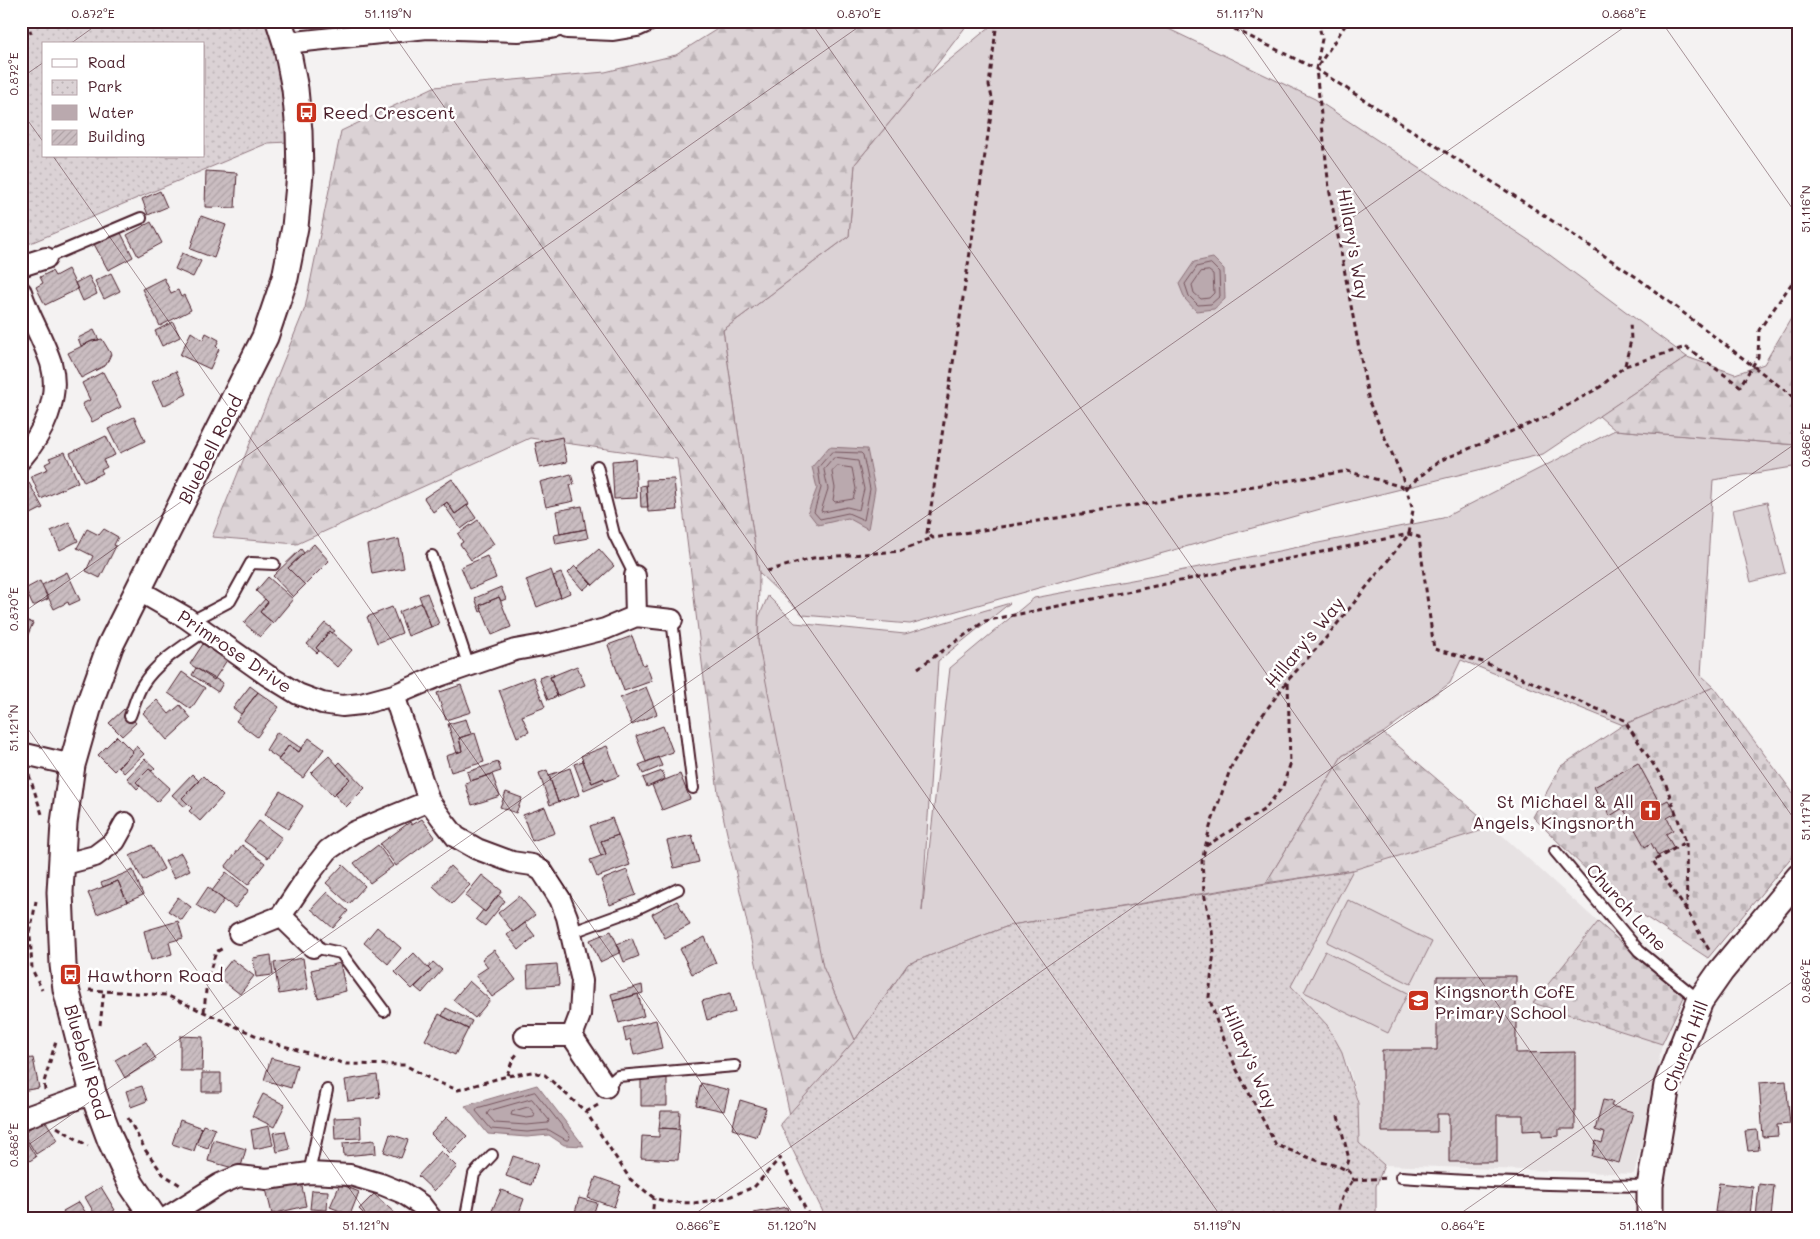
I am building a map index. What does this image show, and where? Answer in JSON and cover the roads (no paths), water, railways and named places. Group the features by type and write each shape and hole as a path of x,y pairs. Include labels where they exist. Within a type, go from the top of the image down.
{"street":[{"path":"550,28 582,21"},
{"path":"283,32 364,34 426,40 517,26 579,27 613,30 637,26 648,21"},
{"name":"Bluebell Road","path":"154,1218 131,1184 110,1139 93,1093 66,989 61,942 60,892 64,823 72,765 90,702 110,646 265,337 285,278 295,227 300,174 299,131 295,89 283,32"},
{"path":"21,266 46,258"},
{"path":"21,292 27,312 40,336 51,365 54,391 50,412 40,434 21,459"},
{"path":"636,576 636,616"},
{"name":"Primrose Drive","path":"138,590 198,626 298,694 322,703 342,706 394,695 439,676 515,650 605,629 636,616 672,620"},
{"path":"394,695 429,801 456,837 477,849 512,862 532,865 542,871 560,899 567,918 582,981 580,1015 572,1036"},
{"path":"21,753 72,765"},
{"path":"239,933 281,916 328,850 354,832 429,801"},
{"path":"61,865 95,856 115,841 125,823"},
{"name":"Church Hill","path":"1650,1218 1650,1186 1667,1085 1700,1001 1721,971 1799,877"},
{"path":"281,916 313,947"},
{"path":"525,1036 572,1036"},
{"path":"572,1036 606,1087"},
{"path":"21,1120 93,1093"},
{"path":"166,1218 220,1184 239,1176 267,1179 309,1173 350,1176 380,1184 403,1193 421,1205 431,1218"}],"lane":[{"path":"46,258 141,218"},
{"path":"597,466 614,534 636,576"},
{"path":"432,556 469,667"},
{"path":"130,716 142,685 153,672 178,650 198,626 230,601 250,563 274,564"},
{"path":"672,620 693,788"},
{"name":"Church Lane","path":"1555,851 1640,951 1700,1001"},
{"path":"570,933 636,909 678,889"},
{"path":"313,947 341,953 384,1011"},
{"path":"606,1087 618,1076 735,1066"},
{"path":"309,1173 327,1090"},
{"path":"464,1218 466,1216 474,1174 492,1155"},
{"path":"1401,1177 1443,1181 1546,1185 1650,1186"}],"water":[{"path":"1213,258 1224,269 1225,299 1214,309 1196,311 1185,299 1179,284 1194,262"},
{"path":"829,447 867,449 875,489 868,529 848,518 818,525 808,512 817,488 812,467"},
{"path":"537,1085 584,1146 564,1145 549,1135 527,1137 488,1134 465,1106"}],"place":[{"name":"Reed Crescent","path":"307,112"},
{"name":"St Michael & All Angels, Kingsnorth","path":"1650,811"},
{"name":"Hawthorn Road","path":"71,975"},
{"name":"Kingsnorth CofE Primary School","path":"1419,1001"}]}
